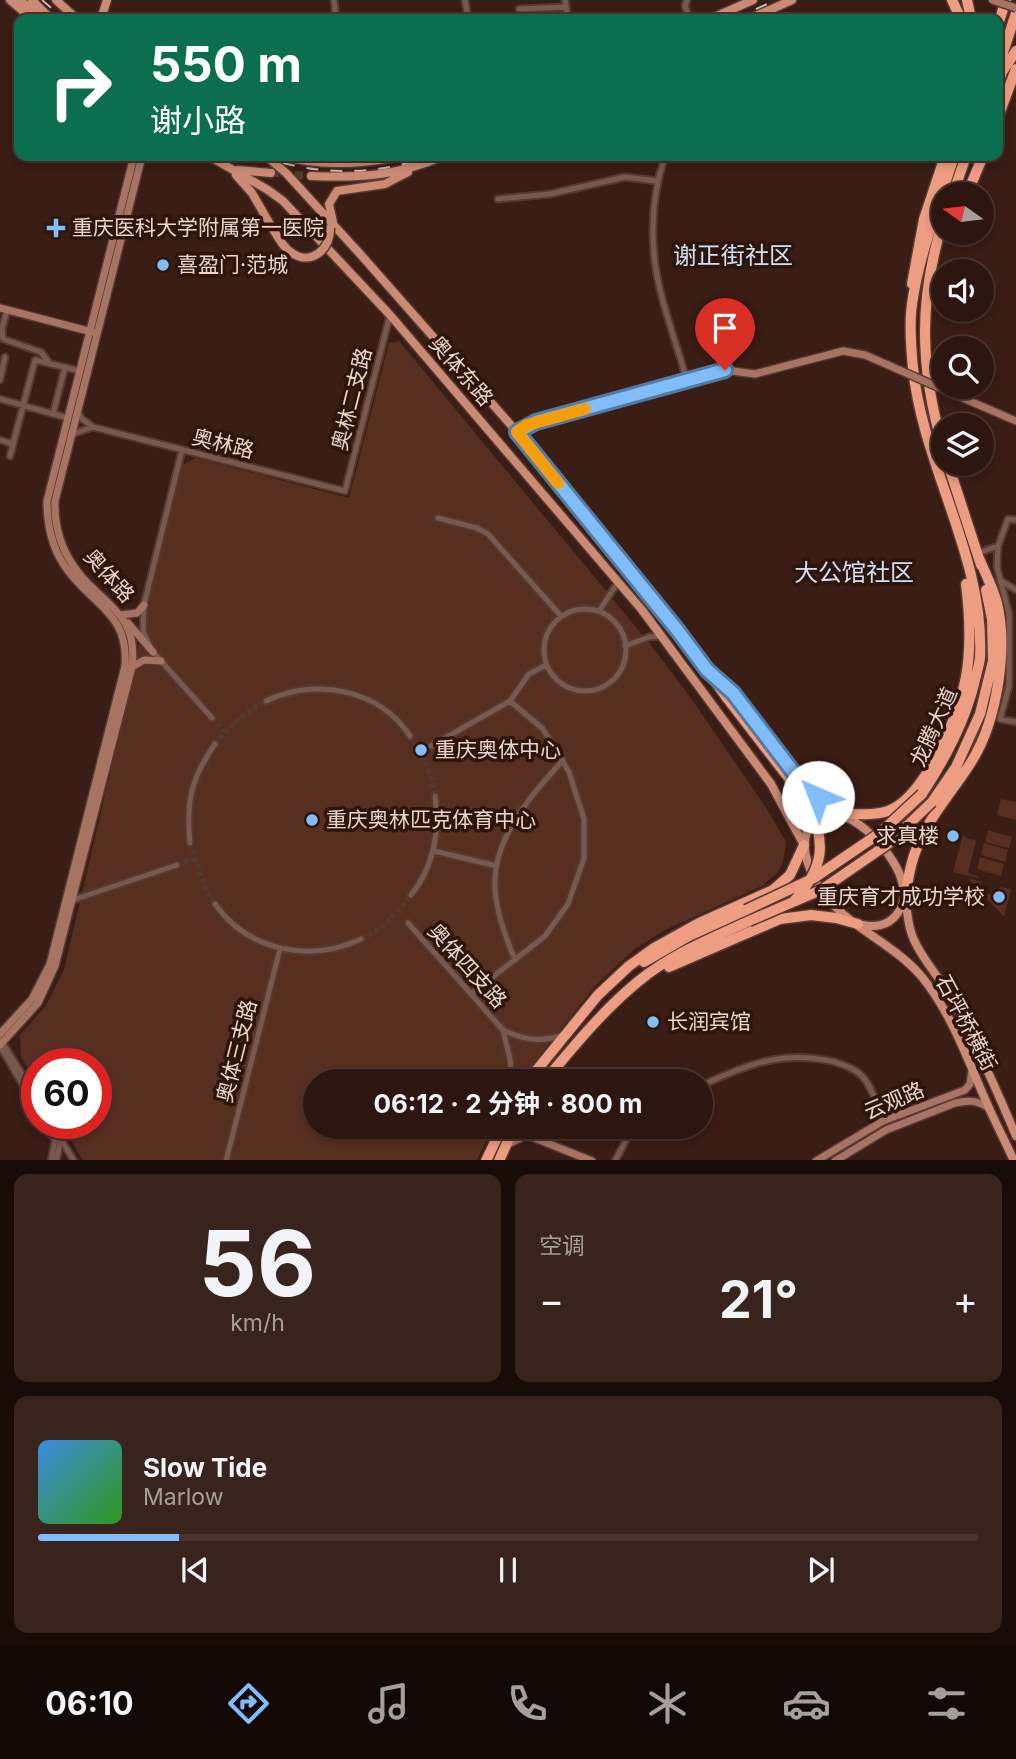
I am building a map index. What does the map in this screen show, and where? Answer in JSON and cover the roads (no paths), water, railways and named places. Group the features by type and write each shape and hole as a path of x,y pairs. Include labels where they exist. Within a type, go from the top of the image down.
{"highway":[{"path":"1003,52 1016,11"},
{"path":"1003,70 1016,51"},
{"path":"1003,104 1016,69"},
{"path":"912,306 913,270 924,205 938,161"},
{"path":"916,255 943,161"},
{"name":"龙腾大道","path":"544,1069 579,1026 634,968 689,936 814,878 880,833 922,794 944,761 967,710 980,660 978,620 961,542 929,449 919,409 913,366 912,306 929,234 952,161"},
{"path":"957,182 964,161"},
{"path":"964,182 971,161"},
{"path":"972,182 981,161"},
{"path":"916,255 929,234"},
{"path":"936,245 930,268 924,315 926,367 936,413"},
{"path":"930,268 941,245"},
{"name":"龙腾大道","path":"555,1069 610,1006 642,978 693,946 821,890 888,844 932,803 956,767 980,714 993,661 992,619 979,556 952,476"},
{"path":"839,813 878,813 897,806 918,786 953,724 961,701 970,647 970,616 961,542"},
{"path":"905,896 916,849 931,821 975,757 995,698 1001,633 996,603 979,556"},
{"path":"707,670 808,803 816,820 821,835 817,867 805,889 794,901"},
{"path":"537,1069 598,995 629,966 654,948 699,923 773,890 790,876 804,845"},
{"path":"642,978 780,919 811,915 858,924"},
{"path":"486,1160 495,1139"},
{"path":"499,1160 508,1139"}],"main road":[{"path":"10,0 26,14"},
{"path":"20,0 37,14"},
{"path":"32,0 46,14"},
{"path":"56,0 71,14"},
{"path":"721,14 753,0"},
{"path":"760,14 792,0"},
{"path":"992,0 1016,11"},
{"name":"奥体路","path":"70,901 132,667 132,639 121,615 74,567 55,526 55,501 133,161"},
{"name":"奥体路","path":"1,1041 28,1015 48,985 62,946 125,666 126,654 114,617 68,571 54,545 49,527 47,501 80,371 141,161"},
{"name":"奥体东路","path":"217,161 283,201 390,315 661,636 771,784 804,845"},
{"name":"奥体东路","path":"272,161 325,216 517,432 707,670 733,693 794,773 839,813"},
{"path":"309,161 340,161"},
{"path":"231,170 251,194 289,252 304,257 316,255 326,246 333,228 328,209 330,198 337,191 385,184 431,161"},
{"path":"312,176 349,178 382,175 416,167"},
{"path":"231,170 271,173"},
{"path":"3,309 93,332"},
{"path":"517,432 536,422 725,370 755,373 843,351 865,355 1016,421"},
{"path":"121,615 137,613 144,606"},
{"path":"121,615 153,652"},
{"path":"132,667 144,660 160,661"},
{"path":"828,813 839,813 860,825 881,846 901,877 905,896 901,909 894,919 884,925 872,927 858,924 834,906 816,882 806,858 804,845 812,823 828,813"},
{"name":"石坪桥横街","path":"905,896 914,940 957,1010 1016,1136"},
{"name":"石坪桥横街","path":"858,924 901,956 921,976 941,1005 1014,1160"},
{"path":"971,1066 970,1084 965,1090 969,1094 967,1100 976,1101 989,1108"},
{"name":"云观路","path":"816,1160 883,1121 965,1090"},
{"name":"云观路","path":"835,1160 886,1130 967,1100"},
{"path":"505,1145 518,1139"},
{"path":"537,1139 592,1160"}],"street":[{"path":"565,0 567,14"},
{"path":"519,9 566,7"},
{"path":"663,161 657,181 654,254 687,381"},
{"path":"498,199 550,194 625,177 657,181"},
{"path":"3,309 3,339 41,352 50,364"},
{"name":"奥林二支路","path":"345,491 390,315"},
{"path":"0,380 5,357"},
{"path":"10,456 35,360 80,371"},
{"path":"53,414 65,367"},
{"path":"0,399 68,418"},
{"path":"77,411 93,428"},
{"path":"71,435 93,428"},
{"name":"奥林路","path":"93,428 345,491"},
{"path":"0,440 13,444"},
{"path":"183,450 144,606 143,631 160,661 212,718"},
{"path":"438,519 477,528 488,534 561,616"},
{"path":"1016,520 1008,519 1005,522 997,567 1009,614 1009,686 1000,719 1016,722"},
{"path":"979,556 999,546"},
{"path":"1000,580 1016,590"},
{"path":"599,611 618,582"},
{"path":"586,608 599,611 610,617 619,627 625,646 622,667 603,687 590,691 576,690 553,676 546,665 545,638 561,616 573,610 586,608"},
{"path":"625,646 661,636"},
{"path":"431,746 510,701 529,674 546,665"},
{"path":"266,701 284,692 313,688 343,691 373,701 401,723 410,736"},
{"path":"471,994 545,936 568,904 584,858 584,819 563,760 542,729 510,701"},
{"path":"190,844 189,798 203,760 215,744"},
{"path":"515,960 503,929 495,895 497,866 510,827 529,799 563,760"},
{"path":"411,895 420,883 434,850 438,815 435,796"},
{"path":"434,850 497,866"},
{"path":"70,901 177,865"},
{"path":"215,904 225,918 250,937 280,949 314,952 345,947 361,939"},
{"name":"奥体四支路","path":"408,923 503,1031"},
{"name":"奥体三支路","path":"226,1160 280,949"},
{"path":"503,1031 535,1041 564,1035 579,1026"},
{"path":"503,1031 511,1069"},
{"path":"1,1041 21,1073"},
{"path":"1,1041 21,1079"},
{"path":"713,1080 759,1061 800,1057 821,1059 854,1070 863,1077 883,1121"},
{"path":"53,1160 54,1139"},
{"path":"53,1160 60,1144 59,1139"},
{"path":"61,1139 74,1160"},
{"path":"615,1160 627,1139"}],"tunnel":[{"path":"271,173 311,176"},
{"path":"215,744 238,720 266,701"},
{"path":"212,718 224,732"},
{"path":"410,736 426,765 435,796"},
{"path":"190,843 206,890 215,904"},
{"path":"177,865 194,859"},
{"path":"361,939 389,920 411,895"}],"railway":[{"path":"42,0 58,14"},
{"path":"745,14 776,0"},
{"path":"275,161 302,167 346,171 389,167 416,161"}],"place":[{"name":"重庆医科大学附属第一医院","path":"56,228"},
{"name":"喜盈门·范城","path":"163,265"},
{"name":"重庆奥体中心","path":"421,750"},
{"name":"重庆奥林匹克体育中心","path":"312,820"},
{"name":"求真楼","path":"953,836"},
{"name":"重庆育才成功学校","path":"999,897"},
{"name":"长润宾馆","path":"653,1022"}],"district":[{"name":"谢正街社区","path":"733,256"},
{"name":"大公馆社区","path":"854,573"}]}
